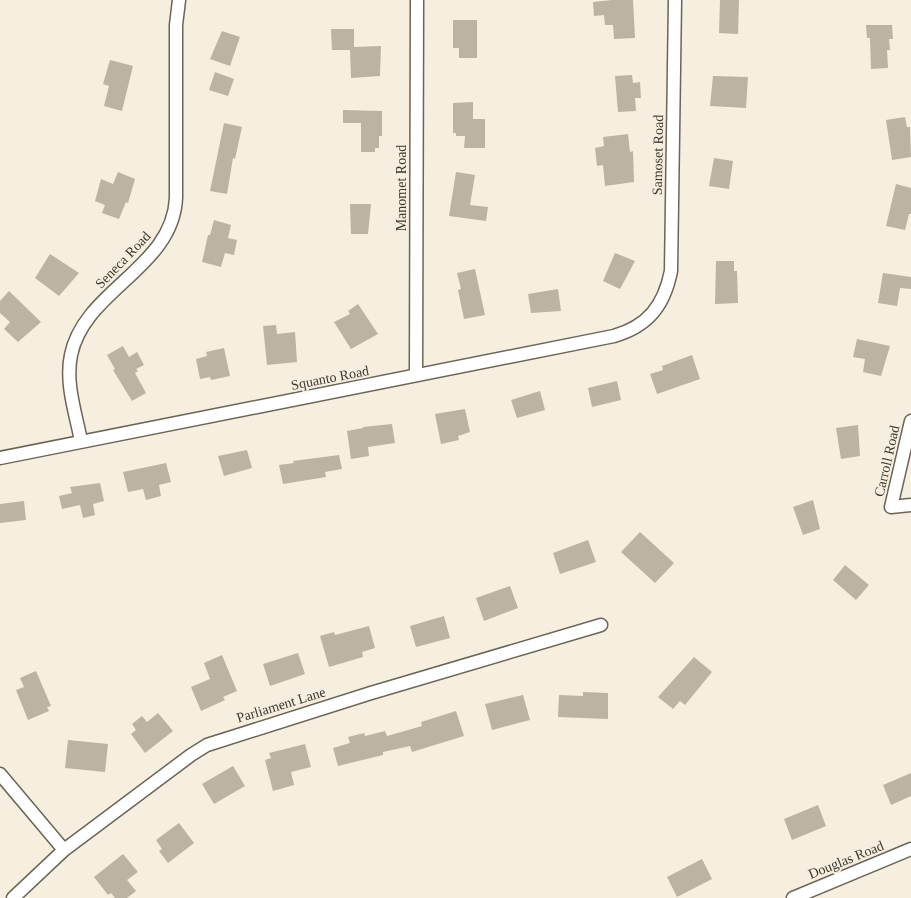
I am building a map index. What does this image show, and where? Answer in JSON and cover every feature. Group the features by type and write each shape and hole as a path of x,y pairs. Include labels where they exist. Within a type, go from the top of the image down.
{"street":[{"name":"Seneca Road","path":"81,441 69,374 70,356 76,339 89,316 161,242 173,218 176,198 176,26 179,0"},
{"name":"Manomet Road","path":"416,375 417,0"},
{"name":"Samoset Road","path":"657,308 671,271 675,0"},
{"name":"Squanto Road","path":"0,458 614,336 640,326 657,308"},
{"name":"Carroll Road","path":"911,421 892,507 911,505"},
{"name":"Parliament Lane","path":"13,898 64,850 207,745 326,706 601,625"},
{"path":"0,774 64,850"},
{"name":"Douglas Road","path":"793,898 911,850"}],"building":[{"path":"633,0 635,38 614,39 613,25 605,25 604,15 594,16 593,2"},
{"path":"720,0 739,0 738,34 719,33"},
{"path":"453,20 477,20 477,58 459,58 459,48 453,48"},
{"path":"866,25 892,25 893,39 889,39 890,50 887,50 888,68 871,69 870,38 867,38"},
{"path":"331,29 354,29 354,47 381,46 380,76 351,78 350,50 332,50"},
{"path":"222,31 240,37 230,66 210,59"},
{"path":"110,60 133,66 122,111 104,106 109,86 103,84"},
{"path":"215,72 234,79 228,96 209,90"},
{"path":"632,75 633,83 640,82 641,98 635,98 636,111 618,112 615,76"},
{"path":"713,76 748,77 746,108 710,106"},
{"path":"473,102 473,119 485,119 485,148 464,148 465,136 456,136 456,133 453,133 453,103"},
{"path":"343,110 382,111 382,136 379,136 379,148 375,148 375,152 361,152 361,123 343,123"},
{"path":"905,117 907,127 910,127 911,157 892,160 886,120"},
{"path":"224,123 242,127 235,159 233,158 227,194 210,191"},
{"path":"628,134 630,152 633,151 634,182 605,186 603,165 597,166 595,148 604,146 603,137"},
{"path":"714,158 733,161 729,189 709,186"},
{"path":"118,172 135,179 128,203 126,202 119,219 102,213 105,205 95,201 101,179 113,184"},
{"path":"456,172 475,175 470,205 488,207 486,221 449,216"},
{"path":"896,184 911,188 911,214 909,214 905,230 886,226"},
{"path":"350,204 371,204 368,234 351,234"},
{"path":"214,220 231,225 228,238 237,240 234,255 225,253 221,267 202,262 208,235 210,235"},
{"path":"615,253 635,261 620,289 603,281"},
{"path":"50,254 79,273 59,296 35,278"},
{"path":"716,261 734,261 734,271 737,271 738,303 715,304"},
{"path":"475,269 485,315 464,319 458,290 461,289 457,273"},
{"path":"883,273 911,277 911,289 900,288 897,306 878,303"},
{"path":"558,289 561,311 531,313 528,294"},
{"path":"9,291 41,322 18,342 4,329 10,322 0,313 0,301"},
{"path":"358,304 378,334 351,349 334,322 350,314 348,311"},
{"path":"276,325 277,334 295,332 297,362 267,365 263,326"},
{"path":"857,339 890,346 881,376 863,372 865,359 853,357"},
{"path":"123,346 129,357 137,352 144,365 136,369 138,371 135,373 146,393 132,401 113,370 115,369 107,355"},
{"path":"224,348 230,376 211,380 210,377 200,379 196,359 207,356 206,352"},
{"path":"692,355 700,379 657,394 650,374 663,370 662,366"},
{"path":"617,381 621,400 592,407 588,388"},
{"path":"540,391 545,410 517,418 511,400"},
{"path":"465,409 470,432 458,436 459,440 441,444 435,414"},
{"path":"392,424 395,443 368,447 369,456 351,459 347,431"},
{"path":"858,425 860,456 841,459 836,428"},
{"path":"247,450 252,468 224,476 218,456"},
{"path":"339,455 342,469 325,472 326,477 283,484 279,465 294,463 293,461"},
{"path":"166,463 171,482 159,485 161,496 146,500 143,489 128,492 123,472"},
{"path":"100,483 104,501 93,504 95,515 83,518 80,505 62,509 59,496 72,493 70,487"},
{"path":"813,500 820,529 803,535 793,507"},
{"path":"24,501 26,520 0,523 0,504"},
{"path":"640,532 674,563 655,583 621,552"},
{"path":"588,540 596,562 560,574 553,553"},
{"path":"845,565 869,585 856,600 833,580"},
{"path":"510,586 518,608 484,621 476,598"},
{"path":"444,616 450,638 416,647 410,626"},
{"path":"369,626 375,648 362,652 363,657 329,667 320,636 334,632 335,635"},
{"path":"298,653 305,674 270,686 263,664"},
{"path":"222,655 237,691 223,697 225,700 201,711 191,687 210,679 204,663"},
{"path":"694,657 712,672 685,705 680,701 673,709 658,697"},
{"path":"36,671 51,706 47,707 49,711 28,720 16,690 24,687 20,678"},
{"path":"583,692 608,693 608,719 558,717 559,695 583,696"},
{"path":"523,695 530,720 492,730 485,704"},
{"path":"456,711 464,736 412,752 410,746 338,766 333,748 350,743 348,737 364,733 365,736 385,731 387,736 422,726 421,722"},
{"path":"158,713 173,731 145,753 131,734 136,730 132,724 142,716 147,722"},
{"path":"68,740 108,744 105,772 65,768"},
{"path":"305,744 311,767 291,772 294,785 273,791 265,760 271,758 269,753"},
{"path":"233,766 245,786 214,804 202,784"},
{"path":"911,773 911,796 891,805 883,785"},
{"path":"818,805 826,826 792,840 784,819"},
{"path":"179,823 194,843 168,863 159,851 162,849 156,840"},
{"path":"123,854 138,872 127,880 136,891 127,898 115,898 111,893 108,895 94,877"},
{"path":"702,859 712,879 677,897 667,877"}]}
